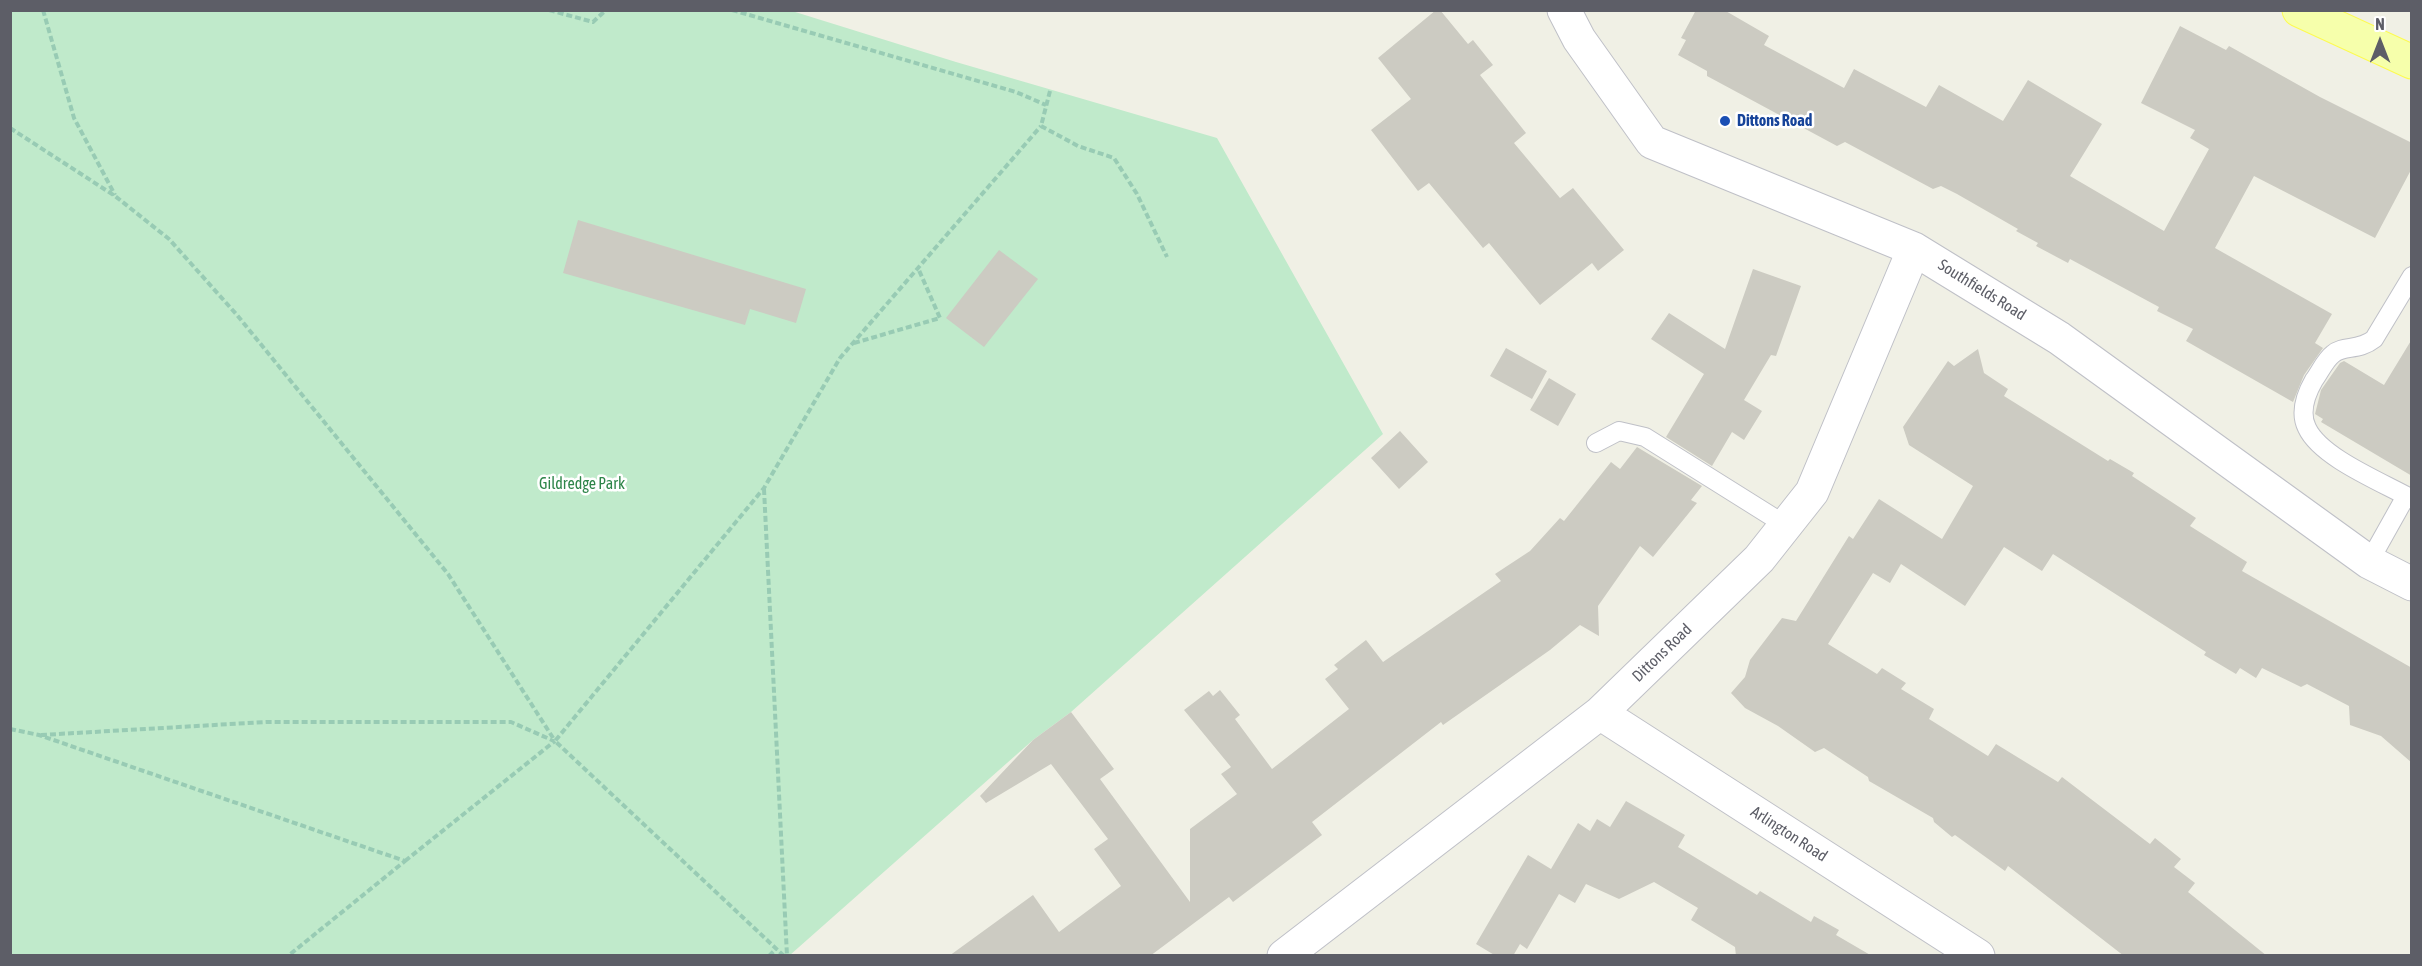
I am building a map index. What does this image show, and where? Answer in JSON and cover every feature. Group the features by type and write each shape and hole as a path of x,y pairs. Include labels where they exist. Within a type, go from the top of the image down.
{"main road":[{"path":"2299,10 2412,62"}],"street":[{"name":"Southfields Road","path":"1564,10 1579,39 1652,142 1914,249 2059,338 2369,562 2412,584"},
{"name":"Dittons Road","path":"1284,956 1600,713 1759,559 1788,526 1812,492 1914,249"},
{"name":"Arlington Road","path":"1600,713 1978,956"}],"lane":[{"path":"2369,562 2409,498 2325,450 2306,428 2303,411 2306,394 2327,360 2334,353 2365,347 2374,339 2412,276"},
{"path":"1596,443 1618,431 1645,437 1788,526"}],"path":[{"path":"43,10 74,118 116,196"},
{"path":"549,10 593,22 606,10"},
{"path":"732,10 1016,92 1046,105"},
{"path":"288,956 555,741 764,488 840,358 1041,126 1050,91"},
{"path":"1041,126 1078,146 1114,158 1137,194 1167,257"},
{"path":"10,128 116,196 170,239 237,315 448,574 555,741 785,956"},
{"path":"853,343 940,318 918,268"},
{"path":"764,488 785,956"},
{"path":"39,735 266,722 511,722 555,741"},
{"path":"10,729 39,735 405,861"},
{"path":"769,956 776,949"}],"green space":[{"name":"Gildredge Park","path":"10,11 792,11 956,62 1217,138 1383,434 1071,712 1033,740 790,955 11,955"}],"building":[{"path":"1436,10 1440,10 1468,44 1473,40 1493,65 1480,75 1526,133 1514,143 1560,198 1573,188 1624,250 1598,271 1592,263 1540,305 1489,243 1483,248 1429,183 1418,191 1371,130 1411,99 1378,58"},
{"path":"1696,10 1724,10 1769,36 1764,45 1844,88 1854,69 1926,107 1939,85 2003,121 2028,80 2102,124 2070,176 2164,231 2209,149 2190,138 2195,130 2141,103 2180,26 2226,50 2229,46 2320,97 2412,143 2412,168 2375,238 2254,176 2215,248 2332,314 2315,343 2323,348 2304,375 2293,402 2186,341 2193,329 2157,311 2159,307 2070,259 2068,263 2036,246 2038,243 2016,231 2018,229 1957,194 1941,186 1933,189 1845,142 1837,146 1707,76 1707,71 1678,55 1686,40 1681,38"},
{"path":"578,220 806,289 796,323 750,309 745,325 563,273"},
{"path":"999,250 1038,279 984,347 946,318"},
{"path":"1753,269 1801,286 1776,356 1771,355 1744,400 1762,411 1744,440 1732,432 1712,466 1666,437 1704,374 1651,339 1669,313 1725,349"},
{"path":"2412,339 2412,476 2321,422 2323,419 2315,414 2321,390 2340,363 2344,361 2384,385"},
{"path":"1506,348 1547,371 1532,399 1490,376"},
{"path":"1978,349 1984,373 2008,389 2004,396 2108,461 2110,459 2134,473 2132,476 2196,518 2190,526 2247,562 2242,571 2412,668 2412,763 2381,736 2350,725 2349,706 2307,684 2301,687 2262,668 2256,678 2240,668 2236,674 2204,655 2206,652 2053,554 2042,571 2004,547 1965,606 1901,564 1890,583 1873,573 1828,644 1877,674 1882,668 1906,683 1901,689 1934,709 1929,719 1988,756 1996,744 2058,782 2062,777 2150,844 2155,838 2181,859 2174,867 2195,883 2188,892 2267,956 2124,956 2008,866 2005,871 1955,835 1952,837 1934,822 1933,818 1869,781 1868,777 1824,748 1815,752 1778,726 1745,708 1731,693 1745,677 1750,660 1782,618 1796,621 1849,536 1853,539 1879,499 1942,539 1973,486 1909,445 1903,427 1948,361 1954,366"},
{"path":"1549,378 1576,394 1558,426 1530,410"},
{"path":"1400,431 1428,462 1399,489 1371,458"},
{"path":"1637,447 1702,486 1691,500 1697,503 1653,557 1640,546 1598,606 1599,636 1580,625 1550,650 1443,725 1441,722 1312,822 1322,835 1233,902 1229,897 1150,956 949,956 1033,895 1059,932 1121,886 1094,849 1108,839 1051,764 986,803 980,796 1033,740 1071,712 1114,769 1100,779 1190,902 1190,829 1237,794 1221,774 1231,767 1184,710 1209,691 1213,696 1220,690 1240,715 1235,719 1272,769 1349,709 1325,679 1338,669 1334,665 1366,640 1383,662 1501,581 1495,574 1530,551 1560,518 1564,521 1611,462 1620,469"},
{"path":"1626,801 1685,835 1678,847 1757,895 1760,891 1811,922 1814,916 1839,930 1836,935 1872,956 1736,956 1735,947 1691,920 1698,908 1654,882 1619,899 1586,884 1575,903 1559,894 1527,949 1520,944 1513,956 1496,956 1476,944 1528,855 1551,869 1578,823 1590,831 1597,819 1610,827"}],"place":[{"name":"Dittons Road","path":"1725,121"}]}
